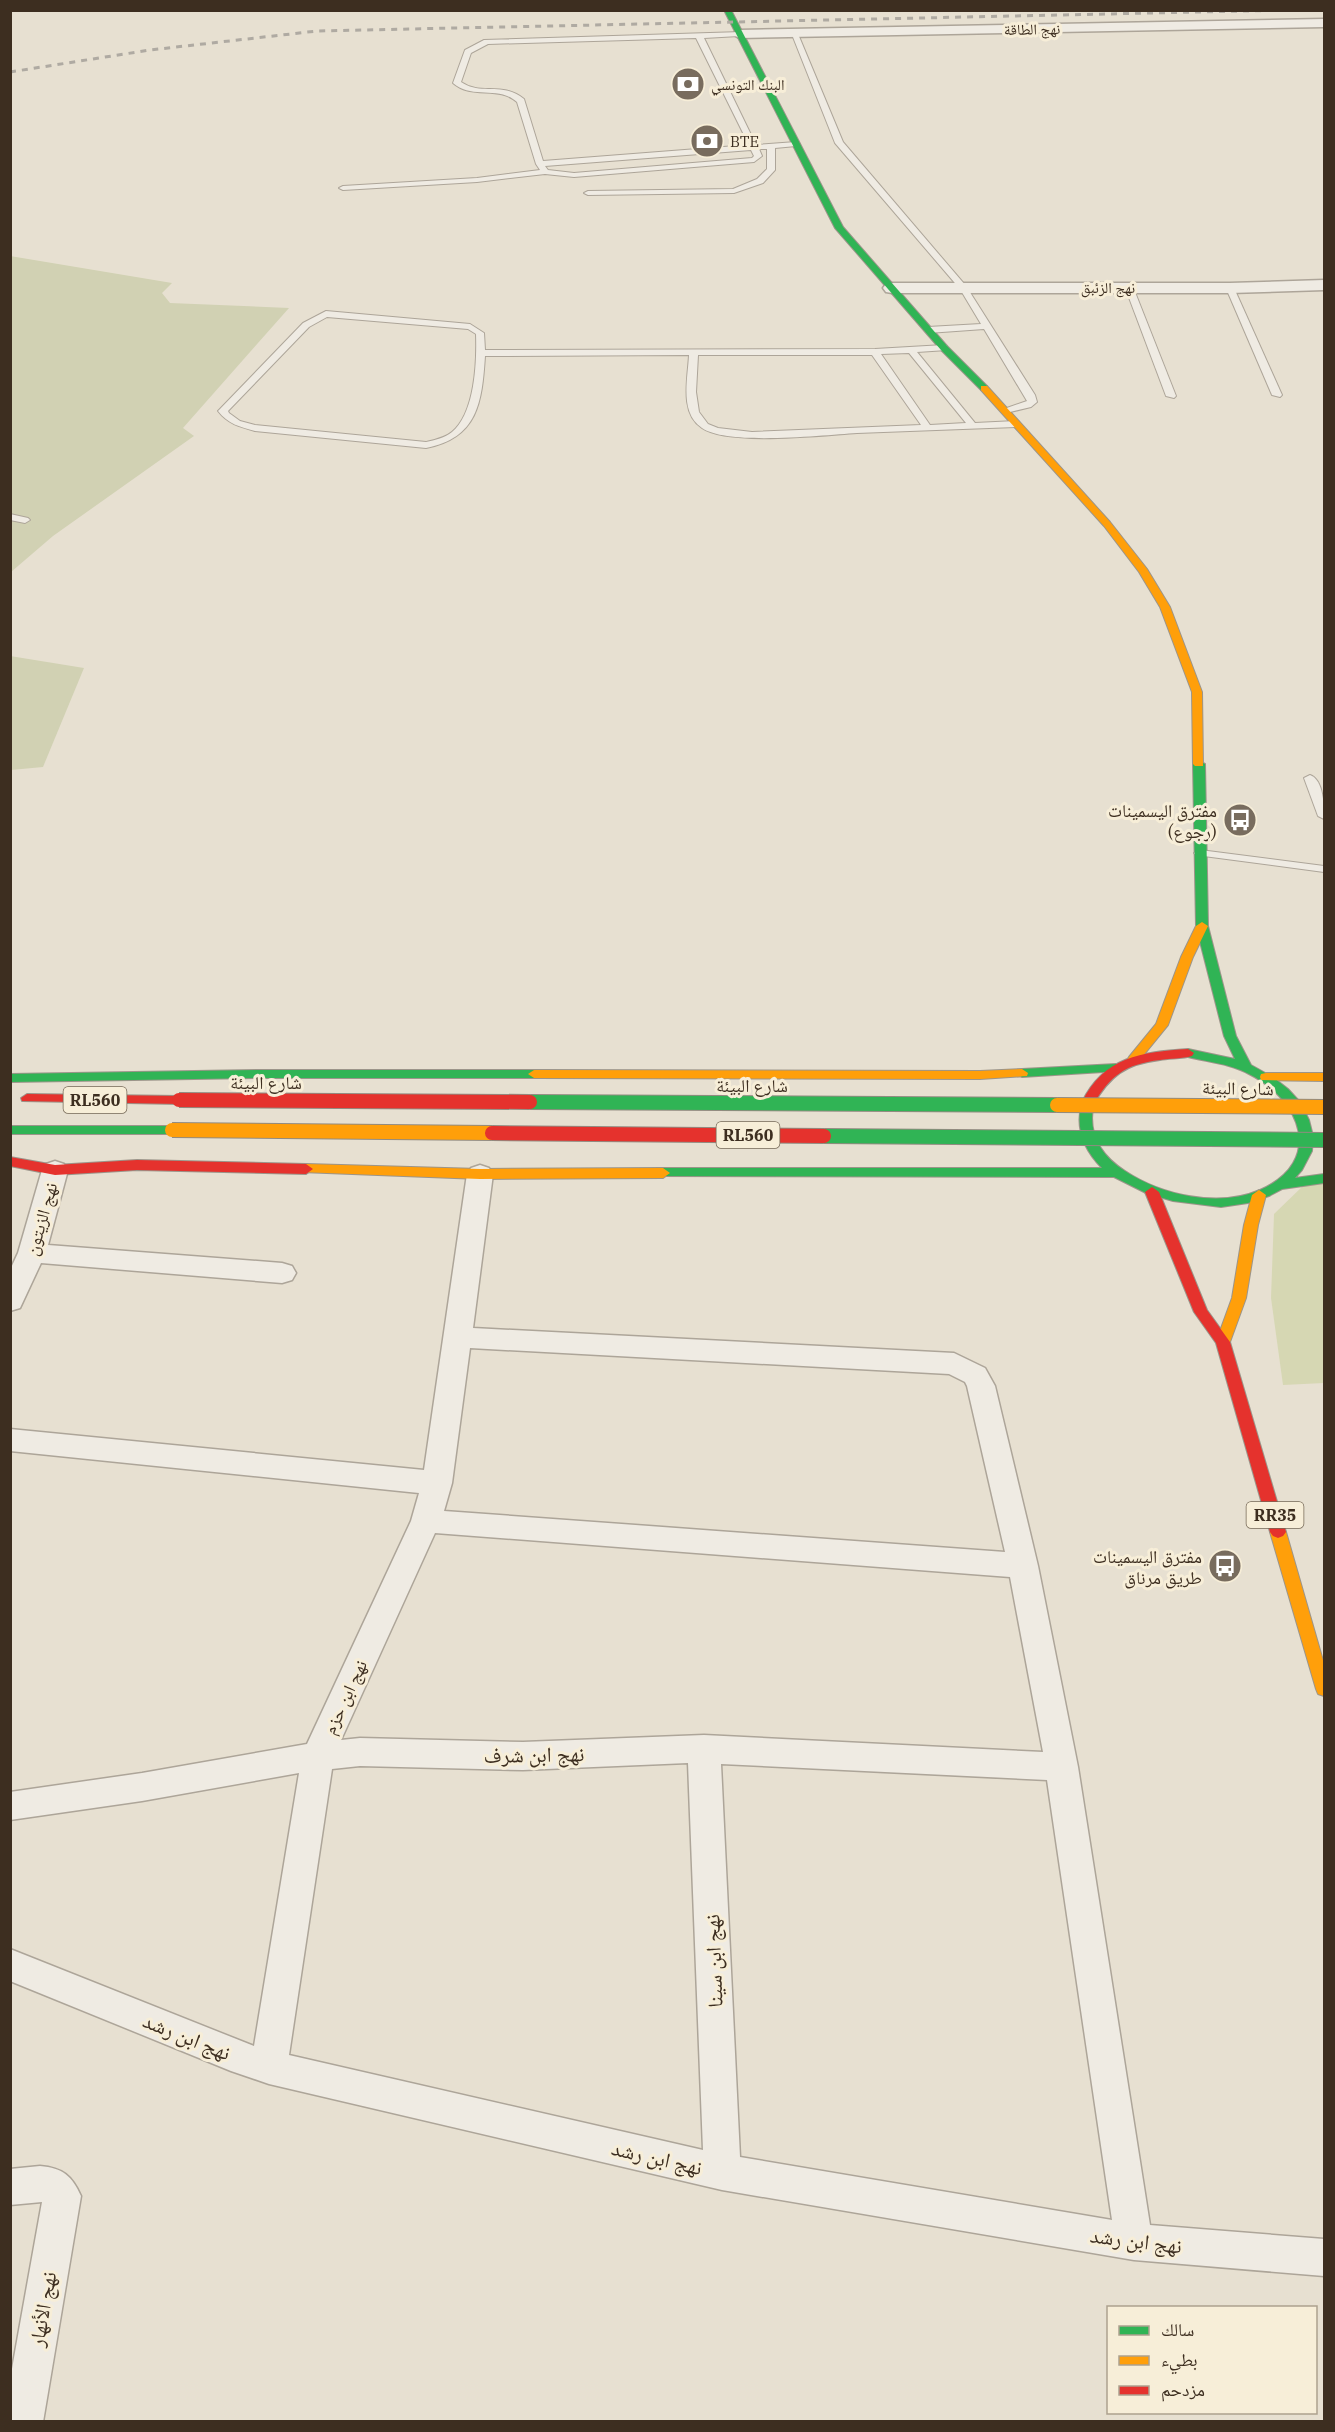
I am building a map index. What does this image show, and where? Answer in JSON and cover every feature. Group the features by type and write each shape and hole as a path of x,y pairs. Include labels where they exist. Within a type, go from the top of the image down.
{"main road":[{"path":"727,10 839,228 944,348 1006,410 1107,525 1143,571 1165,607 1197,692 1202,926 1230,1036 1245,1066"},
{"path":"1133,1060 1162,1025 1187,957 1202,926"},
{"path":"1282,1184 1300,1165 1308,1143 1304,1119 1290,1096 1266,1077 1245,1066 1217,1057 1188,1053 1159,1054 1133,1060 1116,1068 1096,1084 1084,1104 1084,1128 1095,1151 1116,1172 1152,1192 1188,1200 1225,1202 1259,1195 1282,1184 1324,1179"},
{"path":"10,1078 250,1074 851,1073 980,1075 1116,1068"},
{"path":"1266,1077 1324,1077"},
{"name":"شارع البيئة","path":"10,1098 1324,1107"},
{"name":"RL560","path":"10,1130 1324,1140"},
{"path":"10,1161 55,1170 136,1165 480,1174 1116,1172"},
{"name":"RR35","path":"1152,1192 1201,1312 1223,1342 1323,1675"},
{"path":"1223,1342 1239,1298 1251,1225 1259,1195"}],"street":[{"name":"نهج الطاقة","path":"740,34 1324,23"},
{"name":"نهج الزئبق","path":"892,288 1130,286 1230,288 1324,285"},
{"name":"نهج الزيتون","path":"10,1301 32,1253 55,1170"},
{"name":"نهج ابن حزم","path":"269,2067 318,1755 426,1521 437,1483 480,1174"},
{"path":"32,1253 282,1272"},
{"path":"458,1337 954,1364 964,1367 975,1375 981,1386 1023,1566 1062,1767 1134,2242"},
{"path":"10,1440 437,1483"},
{"path":"426,1521 1023,1566"},
{"name":"نهج ابن شرف","path":"10,1806 142,1786 318,1755 360,1752 523,1756 704,1749 1062,1767"},
{"name":"نهج ابن سينا","path":"704,1749 722,2172"},
{"name":"نهج ابن رشد","path":"10,1965 244,2060 722,2172 1134,2242 1324,2258"},
{"name":"نهج الأنهار","path":"10,2187 51,2184 59,2189 62,2196 23,2421"}],"lane":[{"path":"545,172 540,164 521,101 516,95 504,89 475,90 459,86 468,52 487,42 740,34"},
{"path":"794,34 839,143 963,288 1032,402 1006,410"},
{"path":"343,188 477,180 545,172 574,175 744,162 758,156 699,36"},
{"path":"540,164 796,144"},
{"path":"588,193 734,191 760,181 771,170 771,146"},
{"path":"1130,286 1171,396"},
{"path":"1230,288 1277,394"},
{"path":"326,314 470,327 480,333 481,353 471,412 456,434 444,441 426,445 255,429 236,423 223,411 306,325 326,314"},
{"path":"928,330 987,326"},
{"path":"481,353 694,354 875,352 944,348"},
{"path":"911,350 973,426"},
{"path":"875,352 928,429"},
{"path":"694,354 692,407 705,426 717,431 752,435 1016,424"},
{"path":"10,517 25,520"},
{"path":"1310,778 1324,816"},
{"path":"1200,853 1324,869"}],"green space":[{"path":"10,256 172,283 162,293 170,303 289,308 183,428 194,436 53,536 11,572"},
{"path":"10,656 84,668 43,767 11,770"},
{"path":"1324,1178 1324,1383 1283,1385 1271,1298 1274,1214 1305,1184"}],"railway":[{"path":"10,72 150,50 317,31 1291,10"}],"traffic: fast":[{"path":"727,10 839,228 944,348 984,388"},
{"path":"1199,764 1202,926 1230,1036 1245,1066"},
{"path":"1088,1102 1086,1130 1098,1155 1112,1169 1150,1190 1173,1197 1221,1202 1265,1193 1283,1182 1298,1167 1305,1151 1307,1136 1303,1120 1295,1106 1270,1080 1254,1071 1230,1062 1188,1053"},
{"path":"1022,1073 1116,1068"},
{"path":"10,1078 261,1074 534,1074"},
{"path":"530,1102 1057,1105"},
{"path":"10,1130 172,1130"},
{"path":"824,1136 1324,1140"},
{"path":"663,1173 1116,1172"},
{"path":"1282,1184 1324,1179"}],"traffic: slow":[{"path":"984,388 1107,524 1143,571 1165,607 1197,692 1199,764"},
{"path":"1133,1060 1162,1025 1187,957 1202,926"},
{"path":"534,1074 980,1075 1022,1073"},
{"path":"1266,1077 1324,1077"},
{"path":"1057,1105 1324,1107"},
{"path":"172,1130 492,1133"},
{"path":"306,1169 480,1174 663,1173"},
{"path":"1223,1342 1239,1298 1251,1225 1259,1195"},
{"path":"1278,1532 1324,1689"}],"traffic: jam":[{"path":"1088,1102 1095,1088 1105,1077 1129,1062 1188,1053"},
{"path":"27,1098 179,1100"},
{"path":"179,1100 530,1102"},
{"path":"492,1133 824,1136"},
{"path":"10,1161 55,1170 137,1165 306,1169"},
{"path":"1152,1192 1201,1312 1223,1342 1278,1532"}],"place":[{"name":"البنك التونسي","path":"688,84"},
{"name":"BTE","path":"707,141"},
{"name":"مفترق اليسمينات (رجوع)","path":"1240,820"},
{"name":"مفترق اليسمينات طريق مرناق","path":"1225,1566"}]}
